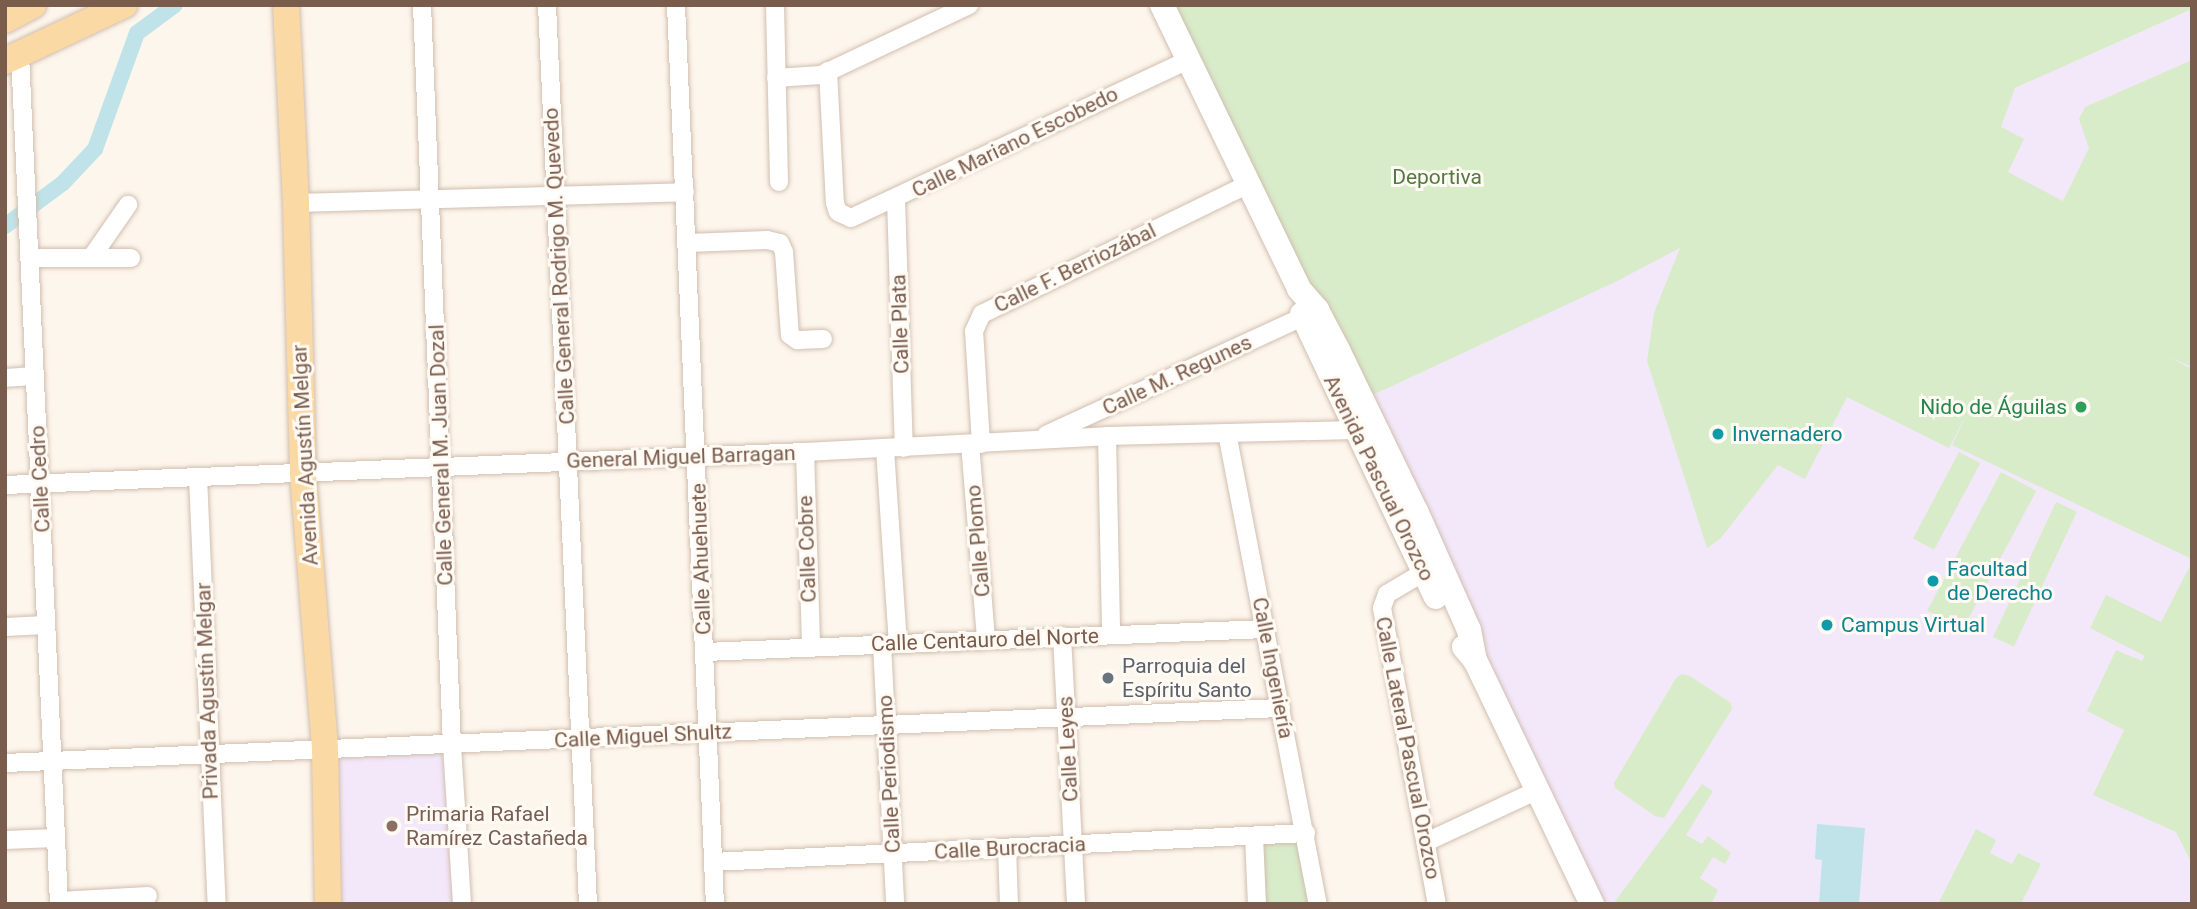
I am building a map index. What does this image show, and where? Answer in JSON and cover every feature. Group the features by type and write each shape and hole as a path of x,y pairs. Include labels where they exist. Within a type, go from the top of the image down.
{"main road":[{"path":"5,20 33,5"},
{"path":"13,57 124,5"},
{"name":"Avenida Agustín Melgar","path":"270,5 295,474 328,904"},
{"name":"Avenida Agustín Melgar","path":"286,5 296,203 295,474"},
{"name":"Avenida Pascual Orozco","path":"1161,5 1299,289 1356,430 1424,572 1455,635 1475,660 1592,904"},
{"name":"Avenida Pascual Orozco","path":"1310,314 1416,512 1469,630 1475,660"},
{"name":"Avenida Agustín Melgar","path":"311,904 316,749"}],"street":[{"name":"Calle General M. Juan Dozal","path":"422,5 443,467 452,745 462,904"},
{"name":"Calle General Rodrigo M. Quevedo","path":"547,5 588,904"},
{"name":"Calle Ahuehuete","path":"676,5 715,904"},
{"path":"775,5 779,182"},
{"path":"776,78 821,75 969,5"},
{"name":"Calle Cedro","path":"13,57 26,181 59,902"},
{"name":"Calle Mariano Escobedo","path":"828,71 835,203 842,215 856,216 1188,60"},
{"name":"Calle F. Berriozábal","path":"975,444 974,331 982,314 1248,184"},
{"path":"296,203 685,192"},
{"name":"Calle Plata","path":"896,199 904,448"},
{"path":"92,258 128,205"},
{"path":"688,243 767,240 780,243 784,252 790,335 797,340 823,339"},
{"path":"30,258 131,258"},
{"name":"Calle M. Regunes","path":"1037,439 1310,314"},
{"path":"5,378 35,376"},
{"name":"General Miguel Barragan","path":"5,485 885,449 1107,436 1356,430"},
{"name":"Calle Ingeniería","path":"1227,433 1318,904"},
{"path":"1107,436 1111,634"},
{"name":"Calle Plomo","path":"975,444 986,639"},
{"path":"885,449 890,644"},
{"name":"Calle Cobre","path":"804,452 811,647"},
{"name":"Privada Agustín Melgar","path":"198,477 217,904"},
{"name":"Calle Lateral Pascual Orozco","path":"1424,572 1387,594 1382,608 1437,904"},
{"path":"5,627 46,625"},
{"name":"Calle Centauro del Norte","path":"705,652 1266,629"},
{"name":"Calle Leyes","path":"1062,636 1076,904"},
{"name":"Calle Periodismo","path":"890,644 886,725 895,904"},
{"name":"Calle Miguel Shultz","path":"5,763 1280,708"},
{"path":"1426,842 1538,790"},
{"name":"Calle Burocracia","path":"713,862 1306,833"},
{"path":"1254,836 1257,904"},
{"path":"5,840 56,838"},
{"path":"1007,848 1009,904"},
{"path":"59,902 148,896"}],"shaded area":[{"path":"2192,9 2192,904 1592,904 1362,400 2015,88"},
{"name":"Primaria Rafael Ramírez Castañeda","path":"452,745 463,904 336,904 325,754"}],"green space":[{"name":"Deportiva","path":"1162,5 2192,5 2192,9 2015,88 2001,127 2024,139 2008,172 2063,201 2089,148 2079,119 2085,107 2192,60 2192,367 2169,357 2192,369 2192,559 1952,445 1967,413 1949,448 1847,397 1805,479 1778,465 1720,539 1707,548 1647,361 1654,313 1680,248 1615,282 1362,400"},
{"path":"1959,452 1980,463 1934,550 1913,539"},
{"path":"2001,472 2036,491 1963,629 1927,611"},
{"path":"2056,502 2077,512 2014,647 1993,637"},
{"path":"2192,562 2192,864 2176,832 2093,795 2124,730 2087,711 2116,650 2142,661 2145,656 2090,628 2106,595 2161,622"},
{"path":"1682,674 1690,676 1731,703 1732,709 1664,818 1655,816 1615,788 1614,783 1676,678"},
{"path":"1702,784 1713,791 1686,835 1702,844 1708,836 1731,853 1725,864 1713,857 1700,878 1718,890 1711,904 1613,904"},
{"path":"1976,829 1996,840 1990,853 2012,864 2018,853 2041,864 2021,904 1938,904"},
{"path":"1306,833 1318,904 1257,904 1254,836"}],"water":[{"path":"1817,824 1865,828 1859,904 1819,904 1822,860 1815,859"}],"waterway":[{"path":"5,226 63,183 95,149 137,33 175,5"}],"place":[{"name":"Nido de Águilas","path":"2081,407"},
{"name":"Invernadero","path":"1718,434"},
{"name":"Facultad de Derecho","path":"1933,581"},
{"name":"Campus Virtual","path":"1827,625"},
{"name":"Parroquia del Espíritu Santo","path":"1108,678"},
{"name":"Primaria Rafael Ramírez Castañeda","path":"392,826"}]}
